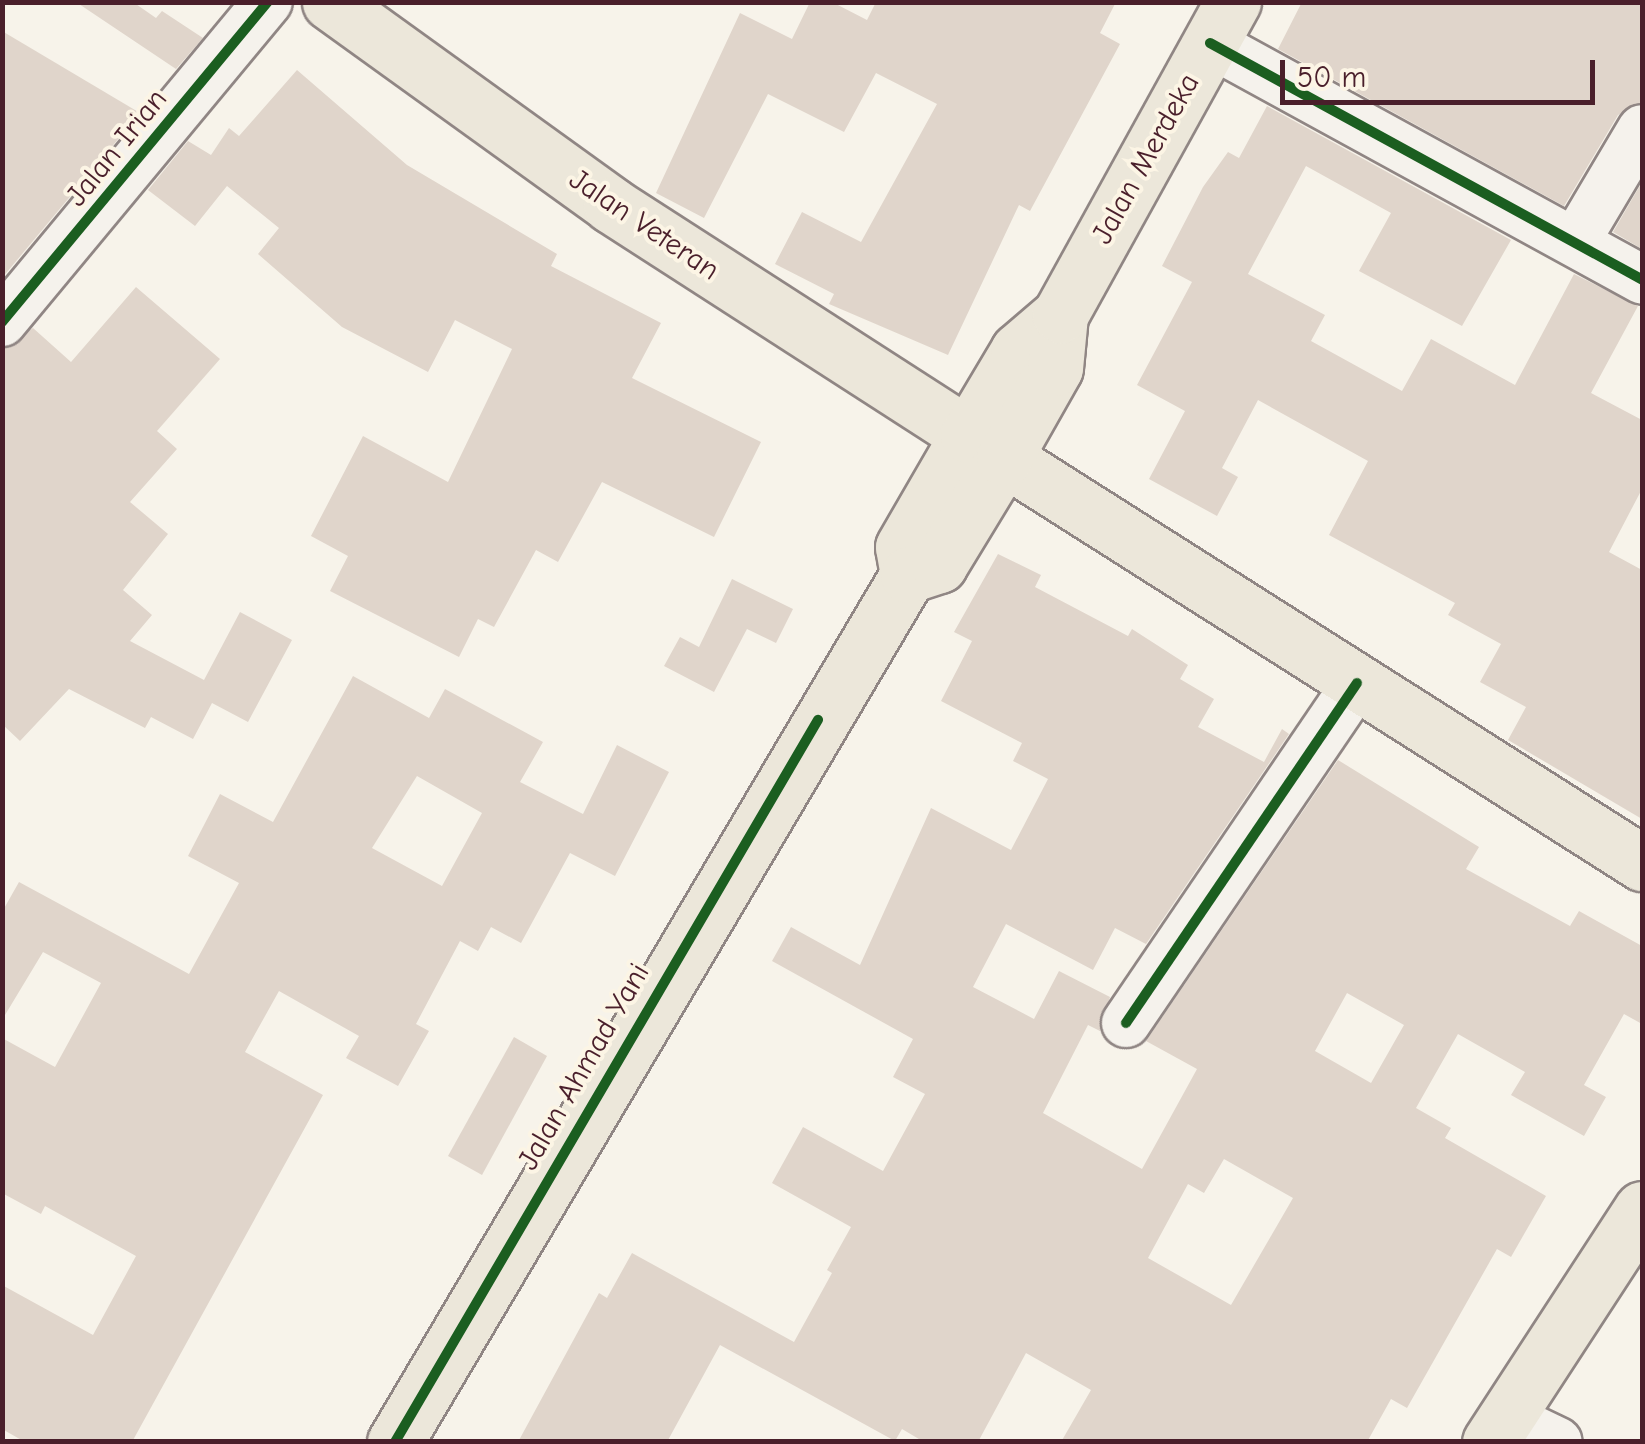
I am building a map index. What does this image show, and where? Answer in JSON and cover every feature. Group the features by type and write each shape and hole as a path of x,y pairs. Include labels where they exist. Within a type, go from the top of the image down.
{"main road":[{"name":"Jalan Veteran","path":"330,2 611,205 1642,863"},
{"name":"Jalan Merdeka","path":"986,446 1055,368 1060,315 1222,23"},
{"name":"Jalan Ahmad Yani","path":"394,1442 908,575 939,564 986,446"},
{"path":"1499,1430 1642,1209"}],"street":[{"name":"Jalan Irian","path":"2,322 268,2"},
{"path":"1222,23 1642,280"},
{"path":"1575,242 1642,129"},
{"path":"1126,1023 1357,683"},
{"path":"1499,1430 1558,1442"}],"building":[{"path":"76,2 133,2 156,18 162,11 203,38 176,69"},
{"path":"810,2 832,2 867,20 876,2 1116,2 1100,33 1120,44 1030,211 1019,205 948,355 829,304 834,294 775,264 802,212 861,242 937,104 876,73 844,132 768,94 704,218 656,193 740,13 792,39"},
{"path":"1302,2 1642,2 1642,102 1618,115 1564,206 1278,49"},
{"path":"2,31 140,113 2,278"},
{"path":"297,70 407,165 557,254 551,266 661,323 632,378 761,442 714,537 602,482 558,562 536,550 494,627 478,619 459,657 330,591 348,556 311,536 363,436 448,482 512,349 455,320 428,372 342,327 258,254 279,228 227,186 195,226 148,190 188,141 211,155 229,128 239,136"},
{"path":"1267,106 1511,240 1462,326 1359,271 1391,213 1306,166 1248,274 1325,315 1311,341 1402,391 1431,339 1515,385 1574,274 1638,306 1591,393 1642,420 1642,489 1609,552 1642,570 1642,819 1508,740 1526,707 1480,682 1501,644 1448,615 1455,603 1329,535 1368,461 1258,400 1222,468 1238,477 1217,516 1149,479 1185,411 1137,385 1192,282 1162,266 1203,187 1228,152 1239,158"},
{"path":"1642,182 1642,249 1613,232"},
{"path":"136,287 220,359 157,431 177,449 130,502 168,534 123,590 152,615 130,641 204,680 240,612 292,640 248,722 212,703 193,739 151,717 145,728 69,689 20,741 2,724 2,349 33,328 71,362"},
{"path":"998,554 1041,575 1035,587 1128,636 1132,629 1188,665 1180,679 1214,699 1198,727 1264,762 1282,729 1289,734 1146,944 1115,928 1093,970 1006,924 973,987 1034,1019 1059,971 1110,997 1100,1031 1088,1025 1043,1113 1142,1169 1197,1069 1146,1041 1338,760 1479,847 1466,869 1570,926 1579,911 1642,946 1642,1024 1624,1014 1584,1085 1606,1097 1584,1136 1511,1095 1525,1072 1458,1034 1416,1108 1451,1128 1445,1138 1546,1196 1511,1257 1497,1249 1407,1408 1391,1399 1367,1442 1061,1442 1091,1390 1026,1353 978,1442 924,1442 902,1429 895,1441 720,1345 667,1442 518,1442 599,1293 607,1298 632,1253 794,1342 832,1273 827,1270 851,1227 772,1183 803,1127 883,1171 925,1094 893,1077 913,1039 772,961 791,927 860,965 931,808 1011,850 1048,779 1013,761 1022,743 941,701 972,641 954,632","holes":["1347,993 1404,1025 1371,1083 1315,1051","1224,1159 1293,1198 1231,1305 1148,1258 1188,1184 1204,1193"]},
{"path":"732,579 793,609 776,643 747,629 714,692 664,666 680,637 699,647"},
{"path":"353,676 429,718 445,689 543,742 520,782 583,814 617,745 669,772 615,876 570,853 521,943 491,927 478,951 460,941 416,1024 429,1031 398,1086 346,1058 359,1036 279,991 245,1052 323,1095 132,1442 25,1442 2,1429 2,1285 93,1335 136,1256 45,1206 41,1214 2,1193 2,1038 55,1067 101,983 43,952 2,1020 2,912 19,882 189,974 239,883 188,856 220,794 273,822","holes":["417,776 482,813 442,886 372,848"]},
{"path":"514,1037 547,1056 482,1175 448,1156"}],"cycle path":[{"path":"2,322 268,2"},
{"path":"1210,43 1642,280"},
{"path":"1126,1023 1357,683"},
{"path":"395,1442 818,720"}]}
